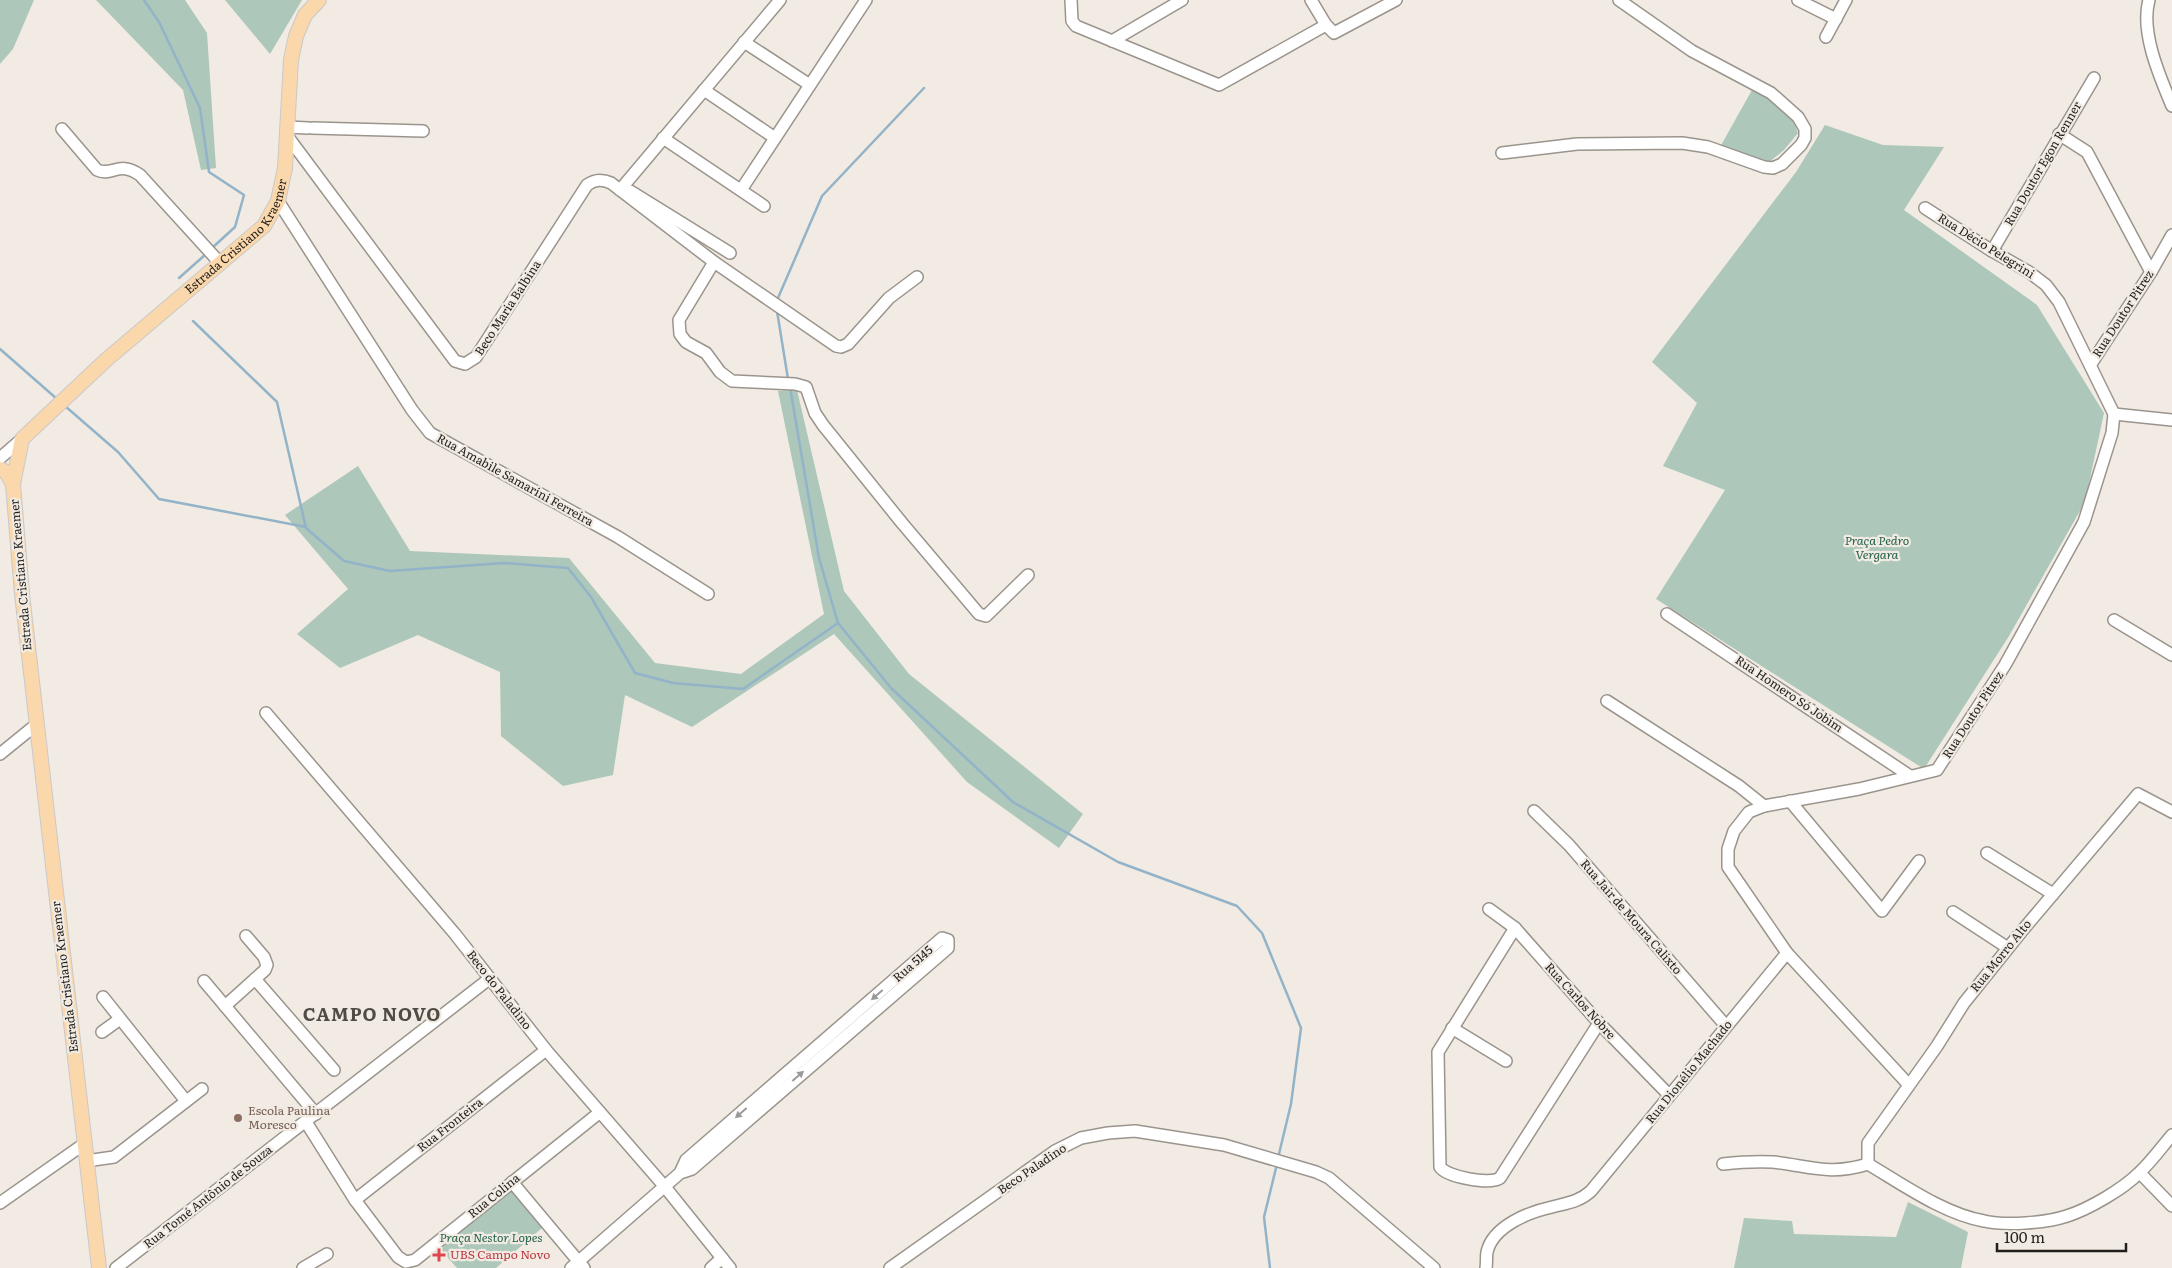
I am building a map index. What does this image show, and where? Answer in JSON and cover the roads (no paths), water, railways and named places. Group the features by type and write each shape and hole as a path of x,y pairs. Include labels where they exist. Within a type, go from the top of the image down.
{"main road":[{"name":"Estrada Cristiano Kraemer","path":"99,1268 36,724 22,594 13,484 22,439 106,360 264,226 278,200 285,168 291,60 296,36 305,15 319,0"},
{"path":"0,469 6,472 13,484"}],"street":[{"path":"730,253 621,188 780,0"},
{"path":"741,190 866,0"},
{"path":"1071,0 1073,24 1221,85 1326,25"},
{"path":"1112,41 1182,0"},
{"path":"1311,0 1332,33 1336,33 1396,0"},
{"path":"1502,153 1577,144 1682,143 1708,147 1764,168 1774,168 1782,164 1801,145 1805,138 1806,129 1798,117 1772,94 1692,51 1619,0"},
{"path":"1798,0 1836,19"},
{"path":"1826,37 1846,0"},
{"path":"2149,0 2146,21 2155,64 2172,106"},
{"path":"744,42 810,85"},
{"name":"Rua Doutor Egon Renner","path":"1992,251 2059,134 2094,78"},
{"path":"704,90 775,138"},
{"path":"288,132 310,128 423,131"},
{"path":"62,129 97,170 102,172 124,168 131,169 140,175 220,263"},
{"name":"Beco Maria Balbina","path":"288,132 455,361 465,364 476,357 587,185 592,181 605,181 621,188 714,262 836,346 841,347 848,344 889,298 918,277"},
{"path":"2059,134 2087,152 2151,272"},
{"path":"663,138 764,206"},
{"name":"Rua Amabile Samarini Ferreira","path":"278,200 412,410 430,433 618,537 708,594"},
{"name":"Rua Décio Pelegrini","path":"1925,208 1992,251 2029,272 2046,285 2059,302 2091,364"},
{"name":"Rua Doutor Pitrez","path":"1908,1084 1787,953 1728,867 1728,849 1734,832 1749,812 1764,806 1859,789 1937,770 2005,665 2084,522 2112,433 2114,414 2091,364 2151,272 2172,235"},
{"path":"714,262 679,320 680,334 686,342 706,353 720,372 732,381 741,383 795,384 806,387 815,413 823,426 902,524 979,614 986,616 1028,575"},
{"path":"2114,414 2172,420"},
{"path":"0,458 22,439"},
{"name":"Rua Homero Só Jobim","path":"1667,614 1910,776"},
{"path":"2114,620 2172,655"},
{"path":"1607,701 1740,786 1764,806"},
{"name":"Beco do Paladino","path":"266,713 448,927 546,1050 665,1187 730,1268"},
{"path":"0,754 36,724"},
{"name":"Rua Morro Alto","path":"1868,1164 1868,1143 1908,1084 1937,1046 1964,1003 2138,794 2172,812"},
{"path":"1790,801 1882,911 1918,861"},
{"name":"Rua Jair de Moura Calixto","path":"1534,811 1569,845 1726,1026"},
{"path":"1987,853 2053,894"},
{"name":"Rua Carlos Nobre","path":"1489,909 1514,928 1599,1023 1669,1095"},
{"path":"1953,912 2008,948"},
{"path":"1514,928 1438,1052 1440,1167 1444,1172 1488,1181 1500,1178 1599,1023"},
{"path":"225,1006 265,970 267,964 264,957 246,936"},
{"name":"Rua 5145","path":"578,1266 680,1173 692,1168 770,1094 837,1036 942,938 948,940 948,948 837,1036"},
{"name":"Rua Dionélio Machado","path":"1486,1268 1487,1251 1494,1239 1503,1230 1521,1218 1537,1211 1576,1202 1591,1191 1787,953"},
{"path":"255,979 334,1070"},
{"name":"Rua Tomé Antônio de Souza","path":"116,1268 489,979"},
{"path":"204,981 316,1114"},
{"path":"103,997 186,1101"},
{"path":"102,1032 120,1019"},
{"path":"1452,1028 1506,1061"},
{"name":"Rua Fronteira","path":"355,1200 546,1050"},
{"path":"86,1160 114,1157 202,1089"},
{"name":"Rua Colina","path":"306,1122 355,1200 398,1257 406,1262 416,1260 599,1113"},
{"name":"Beco Paladino","path":"890,1268 1055,1151 1081,1138 1135,1131 1224,1145 1324,1174 1434,1268"},
{"path":"1723,1164 1752,1161 1773,1162 1831,1171 1852,1169 1868,1164 1956,1213 1984,1222 2018,1222 2069,1216 2084,1210 2140,1173 2172,1136"},
{"path":"0,1203 84,1144"},
{"path":"2140,1173 2172,1206"},
{"path":"512,1182 578,1266"},
{"path":"303,1268 327,1254"},
{"path":"711,1268 722,1258"}],"waterway":[{"path":"144,0 159,22 200,108 209,172 244,195 235,227 212,248"},
{"path":"778,298 822,196 924,88"},
{"path":"179,278 206,254"},
{"path":"777,311 788,379"},
{"path":"193,321 277,402 306,528 344,561 390,571 504,563 568,568 591,597 635,673 673,683 743,689 838,623"},
{"path":"0,349 57,399"},
{"path":"790,387 819,558 838,623 891,688 1013,802 1118,862 1237,906 1262,933 1301,1028 1291,1104 1278,1158"},
{"path":"65,406 118,452 159,499 306,527"},
{"path":"1270,1268 1264,1217 1277,1164"}],"place":[{"name":"Escola Paulina Moresco","path":"238,1118"},
{"name":"UBS Campo Novo","path":"439,1255"}],"district":[{"name":"CAMPO NOVO","path":"372,1015"}],"park label":[{"name":"Praça Pedro Vergara","path":"1877,548"},
{"name":"Praça Nestor Lopes","path":"491,1238"}]}
